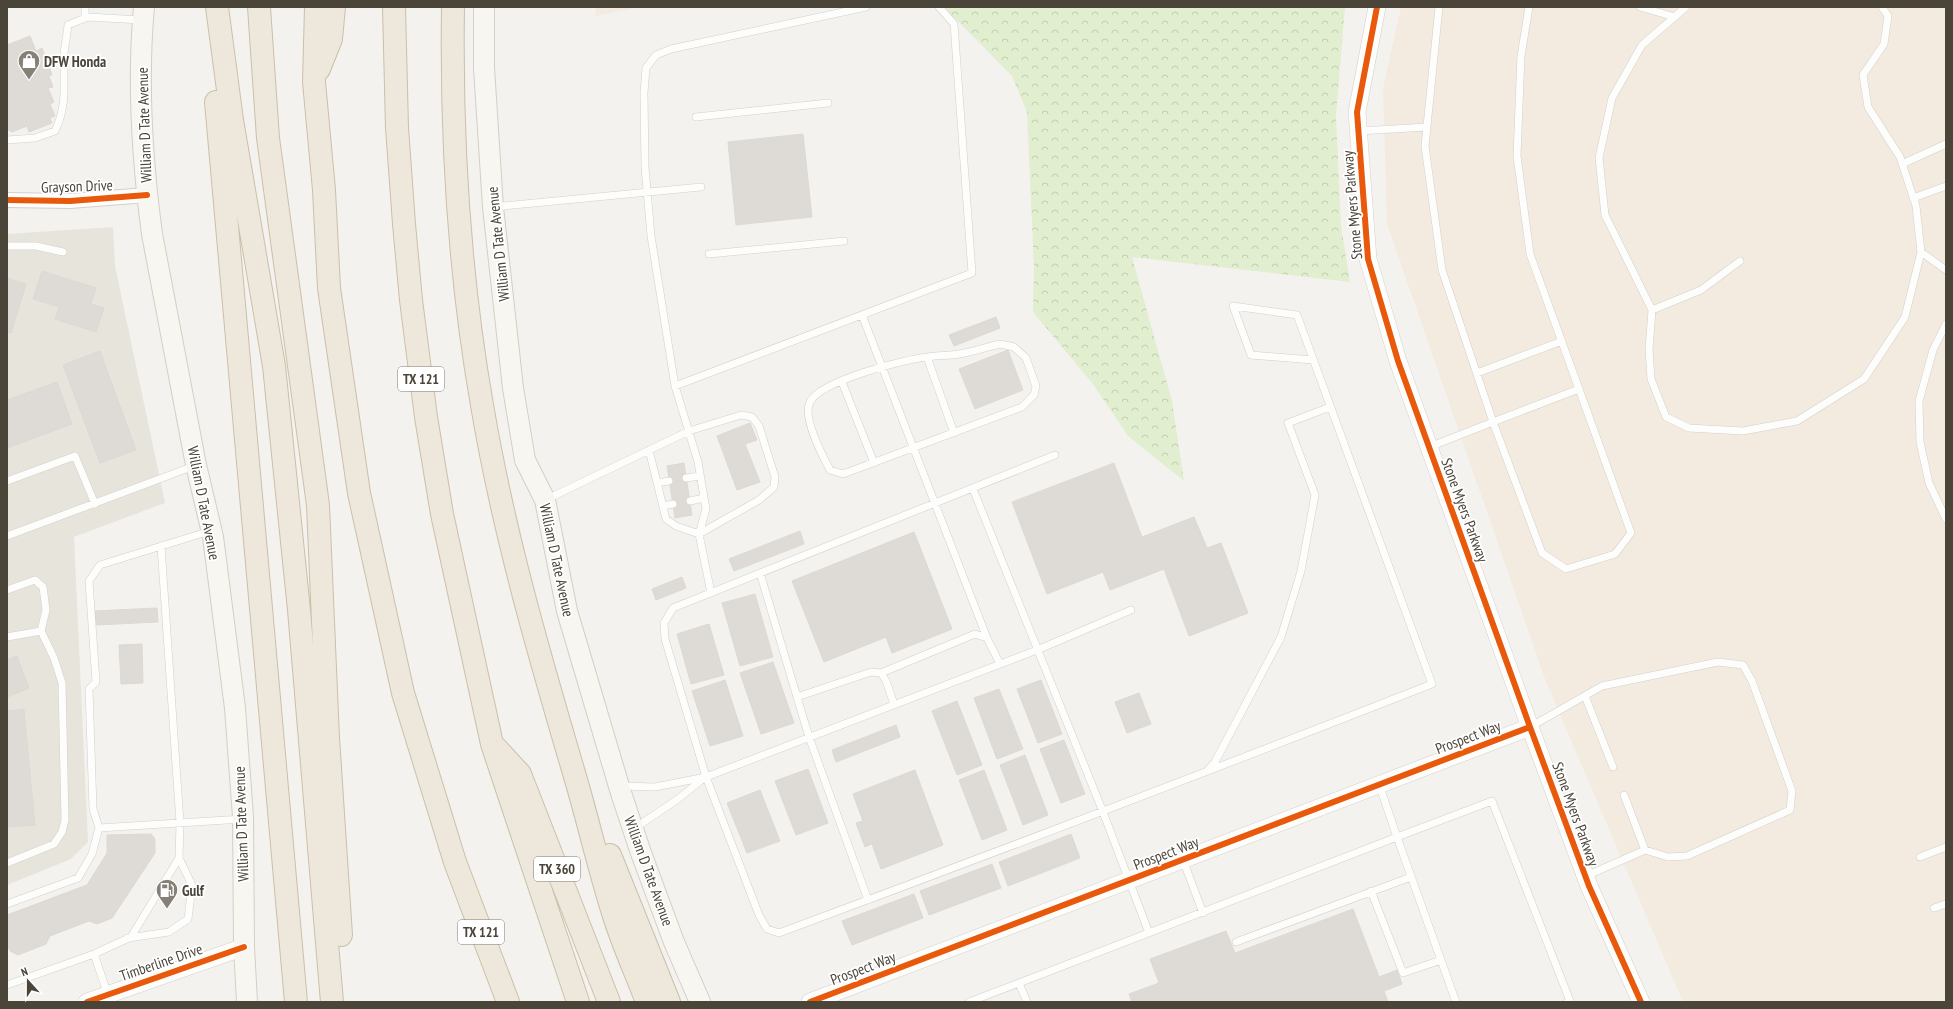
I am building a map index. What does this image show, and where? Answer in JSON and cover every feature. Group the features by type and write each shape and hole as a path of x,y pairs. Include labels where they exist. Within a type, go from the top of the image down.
{"highway":[{"path":"206,7 296,1002"},
{"path":"217,7 232,120 274,366 298,602 332,1002"},
{"path":"259,7 268,138 318,506 328,738 345,1002"},
{"name":"TX 121","path":"316,7 314,82 324,190 328,288 358,493 405,700 455,862 508,1002"},
{"path":"314,82 331,39 334,7"},
{"name":"TX 121","path":"394,7 397,128 403,216 411,300 426,417 442,514 492,744 578,1002"},
{"path":"453,7 453,104 458,202 468,315 481,403 509,540 523,597 614,916 647,1002"},
{"name":"TX 360","path":"492,744 520,774 609,1002"},
{"path":"587,818 600,830 669,1002"}],"main road":[{"name":"William D Tate Avenue","path":"484,7 484,68 493,206 513,388 525,460 545,500 567,611 619,786 674,942 700,1002"},
{"name":"William D Tate Avenue","path":"144,14 141,112 147,195 152,234 196,465 212,531 235,708 242,819 244,947 247,1002"}],"street":[{"name":"Stone Myers Parkway","path":"1377,7 1357,112 1368,260 1398,361 1530,728 1586,876 1641,1002"},
{"name":"Grayson Drive","path":"7,200 70,201 147,195"},
{"name":"Prospect Way","path":"810,1002 1379,784 1530,728"},
{"name":"Timberline Drive","path":"87,1002 244,947"}],"lane":[{"path":"85,7 85,18"},
{"path":"711,593 699,534 706,509 689,431 675,386 651,236 644,93 646,68 656,55 671,49 866,7"},
{"path":"675,386 972,273 954,24 939,7"},
{"path":"1439,7 1426,146 1442,270 1493,422 1542,553 1566,569 1615,554 1631,533 1530,254 1517,156 1521,56 1529,7"},
{"path":"1640,7 1675,17"},
{"path":"1686,7 1642,45 1612,98 1599,158 1605,215 1652,310 1649,349 1651,379 1666,416 1689,428 1743,430 1797,421 1864,379 1905,318 1921,252 1916,206 1900,157 1868,107 1863,75 1884,44 1888,16 1882,7"},
{"path":"7,140 35,138 55,131 62,116 65,84 64,52 68,25 88,17 144,14"},
{"path":"696,117 828,103"},
{"path":"1358,131 1427,128"},
{"path":"1902,164 1946,144"},
{"path":"1914,198 1946,186"},
{"path":"493,206 701,187"},
{"path":"709,254 844,241"},
{"path":"7,246 36,246 63,252"},
{"path":"1921,252 1946,270"},
{"path":"1652,310 1701,290 1740,261"},
{"path":"1055,455 673,608 664,623 665,639 706,777 759,915 767,929 779,933 1103,812 1432,684 1297,315 1233,306 1251,354 1313,360"},
{"path":"862,315 987,638 1000,664"},
{"path":"1946,324 1933,350 1919,401 1920,442 1929,483 1946,519"},
{"path":"1477,373 1562,341"},
{"path":"1000,344 1014,347 1026,358 1036,386 1034,395 1022,407 843,474 830,470 822,456 807,415 810,401 822,390 882,366 927,357 958,354 1000,344"},
{"path":"927,357 954,433"},
{"path":"842,382 874,463"},
{"path":"1429,447 1579,389"},
{"path":"1206,772 1214,762 1281,637 1301,571 1315,495 1288,423 1330,407"},
{"path":"545,500 649,450 689,431 740,415 752,417 759,426 775,477 774,487 760,500 699,534 676,526 666,519 649,450"},
{"path":"7,482 74,456 95,504"},
{"path":"7,536 196,465"},
{"path":"686,478 700,476"},
{"path":"657,483 669,481"},
{"path":"973,489 1103,812 1149,933"},
{"path":"690,501 704,498"},
{"path":"663,506 673,504"},
{"path":"7,904 78,878 92,854 100,828 93,809 88,689 96,682 89,581 100,565 212,531"},
{"path":"128,938 169,932 188,919 192,885 179,858 180,823 161,546"},
{"path":"760,573 809,737 868,900"},
{"path":"7,590 34,580 43,587 46,610 40,631 54,658 62,683 65,820 62,832 54,844 7,863"},
{"path":"619,786 655,787 706,777 1037,650 1131,610"},
{"path":"7,637 40,631"},
{"path":"797,697 871,672 881,673 975,634 987,638"},
{"path":"1530,728 1602,686 1718,662 1743,665 1752,681 1792,791 1790,810 1687,856 1668,857 1645,850 1586,876"},
{"path":"881,673 886,681 894,704"},
{"path":"1585,696 1613,767"},
{"path":"633,829 676,800 706,777"},
{"path":"1379,784 1410,877 1456,1002"},
{"path":"1624,795 1645,850"},
{"path":"969,1002 1492,801 1570,1001 1567,1002"},
{"path":"100,828 242,819"},
{"path":"1920,857 1946,847"},
{"path":"7,985 94,954 131,937 179,858"},
{"path":"1183,860 1203,913"},
{"path":"1236,942 1410,877"},
{"path":"1371,891 1403,973 1440,960"},
{"path":"1934,908 1946,904"},
{"path":"94,954 108,995"},
{"path":"1019,982 1026,1002"}],"shaded area":[{"path":"596,7 639,7 595,16"},
{"path":"1401,7 1946,7 1946,1002 1683,1002 1546,682 1387,224 1383,88"},
{"path":"113,227 115,266 165,503 74,537 88,842 71,859 7,885 7,234"}],"green space":[{"path":"944,7 1345,7 1336,116 1341,226 1350,282 1132,257 1172,401 1184,481 1128,436 1093,384 1033,312 1034,268 1027,112 1012,76"}],"building":[{"name":"DFW Honda","path":"30,36 36,51 42,48 52,75 49,76 53,87 48,88 54,102 50,104 55,116 50,118 52,123 29,132 27,126 12,132 7,129 7,45"},
{"path":"803,134 812,217 736,225 728,142"},
{"path":"42,271 96,288 91,304 104,308 96,332 55,319 59,307 33,299"},
{"path":"7,278 26,284 11,333 8,332 7,336"},
{"path":"996,317 1000,328 954,346 949,335"},
{"path":"1008,350 1023,390 975,409 959,369"},
{"path":"100,351 136,450 100,463 63,365"},
{"path":"57,382 72,424 7,448 7,400"},
{"path":"750,423 757,440 745,444 760,482 737,490 717,436"},
{"path":"684,463 692,515 675,518 667,466"},
{"path":"1114,463 1142,537 1194,517 1207,548 1221,543 1248,613 1189,636 1164,569 1110,590 1103,572 1047,594 1012,502"},
{"path":"800,531 804,544 734,571 729,559"},
{"path":"914,532 952,629 892,653 886,637 824,662 792,581"},
{"path":"682,577 686,588 656,600 652,589"},
{"path":"755,594 773,657 740,666 722,603"},
{"path":"157,608 158,622 95,625 94,611"},
{"path":"709,624 724,675 691,684 677,634"},
{"path":"142,644 143,683 121,684 119,645"},
{"path":"17,656 29,688 7,697 7,660"},
{"path":"773,662 794,723 761,734 740,673"},
{"path":"725,680 743,736 710,746 692,691"},
{"path":"1041,680 1062,734 1038,743 1017,689"},
{"path":"999,689 1023,749 997,759 974,698"},
{"path":"1139,693 1151,724 1127,733 1115,702"},
{"path":"957,701 982,765 957,775 932,711"},
{"path":"24,709 35,825 7,827 7,711"},
{"path":"896,725 900,737 836,762 832,750"},
{"path":"1064,740 1085,794 1061,803 1040,749"},
{"path":"1025,755 1048,815 1023,825 1000,765"},
{"path":"808,769 828,823 796,835 775,781"},
{"path":"915,770 943,845 881,869 872,844 865,847 856,823 863,821 853,794"},
{"path":"984,770 1007,830 982,840 959,780"},
{"path":"760,790 780,841 747,853 727,803"},
{"path":"151,834 155,839 155,853 112,918 97,924 89,921 50,936 46,944 18,955 10,951 7,944 7,915 87,885 107,853 107,835"},
{"path":"1071,834 1080,858 1008,886 999,862"},
{"path":"992,864 1001,888 929,915 920,891"},
{"path":"914,894 923,918 852,945 842,921"},
{"path":"1353,909 1379,977 1397,970 1402,984 1384,991 1388,1002 1132,1002 1129,994 1159,983 1150,959 1226,931 1235,953"}],"cycle path":[{"path":"1377,7 1357,112 1368,259 1398,361 1530,727 1589,886 1641,1002"},
{"path":"7,200 70,201 147,195"},
{"path":"810,1002 1530,727"},
{"path":"87,1002 244,947"}],"place":[{"name":"DFW Honda","path":"29,80"},
{"name":"Gulf","path":"167,910"}]}
